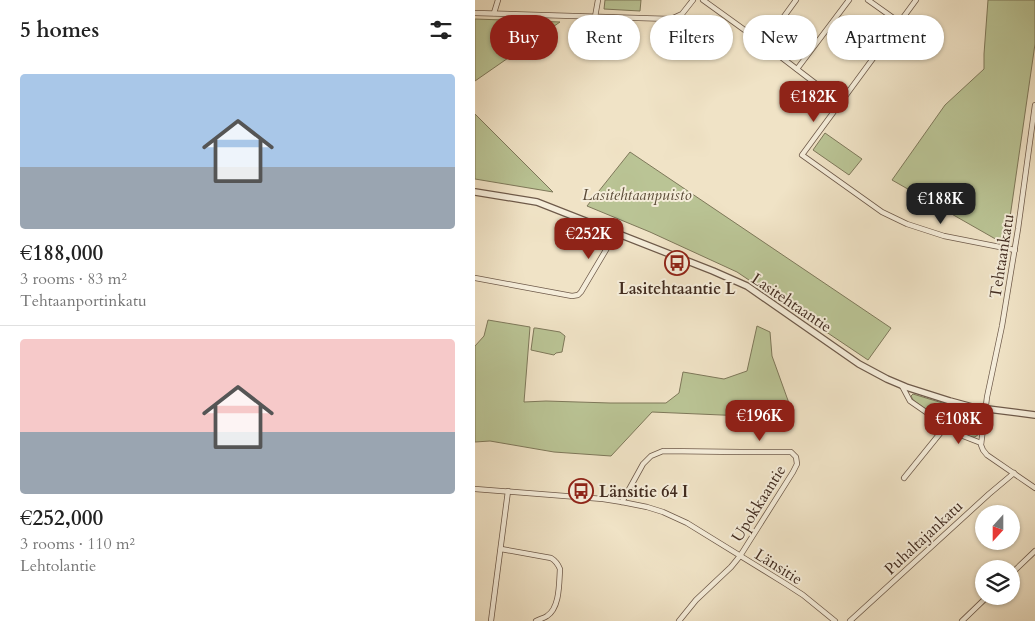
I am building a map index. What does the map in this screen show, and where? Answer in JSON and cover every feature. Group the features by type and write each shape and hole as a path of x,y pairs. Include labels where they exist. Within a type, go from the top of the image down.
{"street":[{"path":"495,14 498,0"},
{"path":"595,15 598,0"},
{"path":"640,18 671,19 682,14 693,0"},
{"path":"703,0 743,29"},
{"path":"785,15 796,0"},
{"path":"797,69 849,0"},
{"path":"868,0 889,15"},
{"path":"904,15 914,1"},
{"path":"475,13 568,16"},
{"path":"785,60 841,103"},
{"path":"872,60 802,155 893,218 914,227 958,239 1015,250"},
{"name":"Tehtaankatu","path":"981,443 987,397 1015,250 1035,105"},
{"name":"Lasitehtaantie","path":"475,192 537,202 747,286 859,364 901,385 972,407 1035,415"},
{"path":"475,278 572,296 578,295 584,288 616,232"},
{"path":"901,385 912,402 946,426 970,440 981,443 981,448 987,454 1035,488"},
{"path":"904,478 946,426"},
{"name":"Upokkaantie","path":"622,502 643,464 655,453 663,451 791,452 797,460 795,468 740,556 696,600 679,621"},
{"name":"Puhaltajankatu","path":"850,621 1014,473"},
{"name":"Länsitie","path":"475,489 622,502 647,507 673,516 803,595 835,621"},
{"path":"491,621 508,491"},
{"path":"501,549 551,558 559,565 561,570 557,602 547,617 536,621"},
{"path":"1020,565 1035,551"},
{"path":"963,621 979,605"}],"green space":[{"path":"605,0 641,0 640,11 604,9"},
{"path":"988,0 1035,0 1035,44 1006,245 892,180 945,105 984,69"},
{"path":"475,19 490,20 490,60 505,60 475,81"},
{"path":"475,114 553,192 475,179"},
{"path":"825,133 862,159 849,175 813,150"},
{"name":"Lasitehtaanpuisto","path":"630,152 891,328 868,360 737,272 650,232 587,206"},
{"path":"488,320 530,327 524,402 666,403 679,393 683,372 724,379 747,371 757,326 770,332 772,356 790,406 791,418 652,412 611,456 554,452 490,441 475,442 475,346 484,336"},
{"path":"534,328 560,332 565,336 562,352 554,355 531,350"},
{"path":"913,394 980,414 979,434 975,437 970,437 941,420 913,400 911,396"}],"place":[{"name":"Lasitehtaantie L","path":"677,263"},
{"name":"Länsitie 64 I","path":"581,491"}]}
